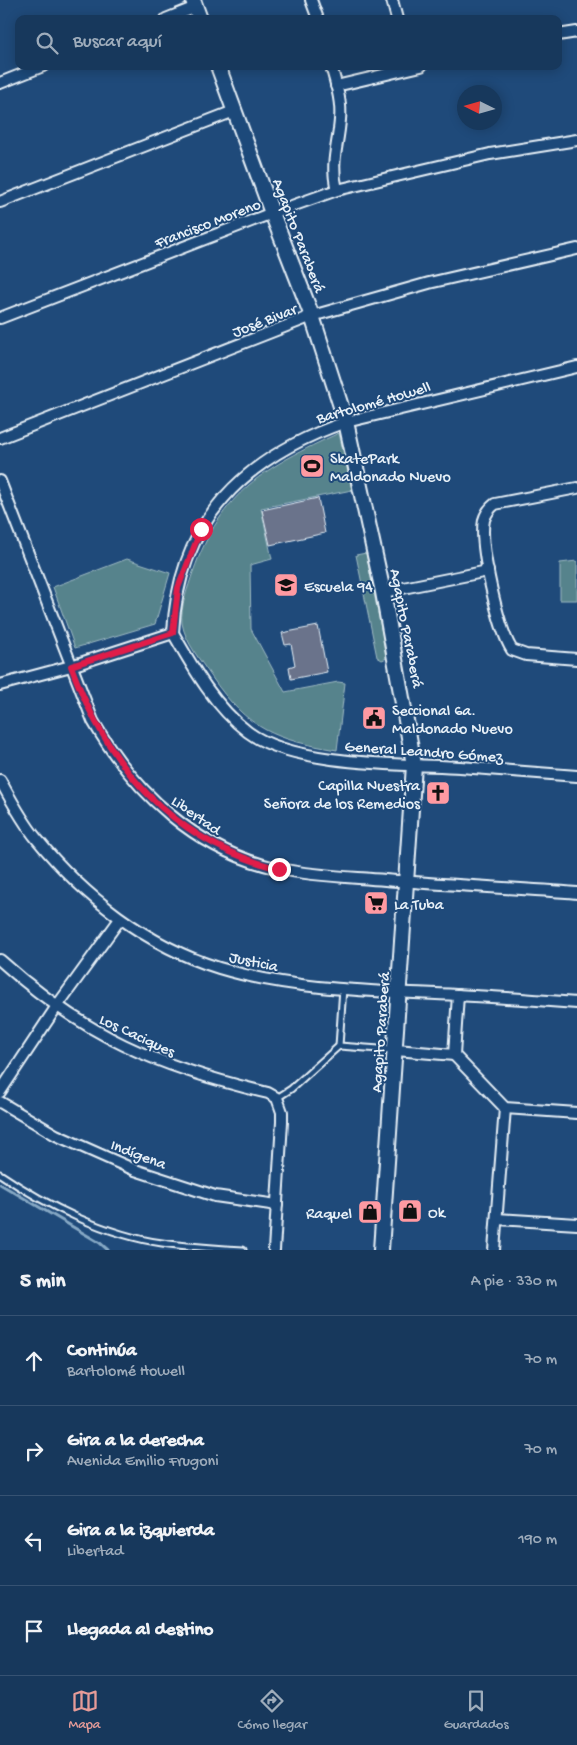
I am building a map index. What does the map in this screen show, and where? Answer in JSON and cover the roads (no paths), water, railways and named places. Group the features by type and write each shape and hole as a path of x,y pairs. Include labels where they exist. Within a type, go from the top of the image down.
{"street":[{"path":"311,0 317,15"},
{"path":"392,0 396,15"},
{"path":"178,15 196,9"},
{"path":"562,34 577,32"},
{"path":"0,83 33,70"},
{"name":"Agapito Paraberá","path":"219,70 312,316 346,422 384,592 414,765 382,1250"},
{"path":"332,70 340,118 333,157 337,190"},
{"path":"336,86 402,70"},
{"path":"0,202 234,111"},
{"name":"Francisco Moreno","path":"0,318 272,213 337,190 490,154 577,140"},
{"name":"José Bivar","path":"0,438 312,316 429,283 577,249"},
{"name":"Bartolomé Howell","path":"173,633 178,588 201,529 218,504 237,482 262,463 314,433 346,422 544,373 577,367"},
{"name":"Libertad","path":"0,481 93,721 123,767 161,808 202,838 243,858 279,869 407,881 577,893"},
{"path":"577,488 495,504 486,513 484,527 488,572 504,634 512,650 526,655 577,659"},
{"path":"384,592 488,572"},
{"path":"0,685 71,666 173,633"},
{"name":"General Leandro Gómez","path":"173,633 202,680 229,714 249,733 279,748 312,755 414,765 577,776"},
{"name":"Justicia","path":"0,780 35,837 72,877 120,919 186,955 217,967 267,980 343,988 577,1003"},
{"path":"0,1092 57,1006 120,919"},
{"name":"Los Caciques","path":"0,960 57,1006 100,1034 143,1055 180,1070 268,1093 278,1100"},
{"path":"454,1055 458,995"},
{"path":"396,1050 454,1055 505,1108 577,1113"},
{"path":"274,1250 282,1122 278,1100"},
{"name":"Indígena","path":"0,1102 56,1135 135,1170 215,1196 277,1205"},
{"path":"494,1250 505,1108"},
{"path":"497,1219 577,1224"}],"lane":[{"path":"278,1100 339,1046 343,988"},
{"path":"339,1046 396,1050"},
{"path":"0,1174 88,1222 122,1234 162,1243 243,1250"}],"waterway":[{"path":"0,1184 100,1243 108,1250"}],"place":[{"name":"SkatePark Maldonado Nuevo","path":"312,466"},
{"name":"Escuela 94","path":"286,585"},
{"name":"Seccional 6a. Maldonado Nuevo","path":"374,718"},
{"name":"Capilla Nuestra Señora de los Remedios","path":"438,793"},
{"name":"La Tuba","path":"376,903"},
{"name":"Ok","path":"410,1211"},
{"name":"Raquel","path":"370,1212"}]}
